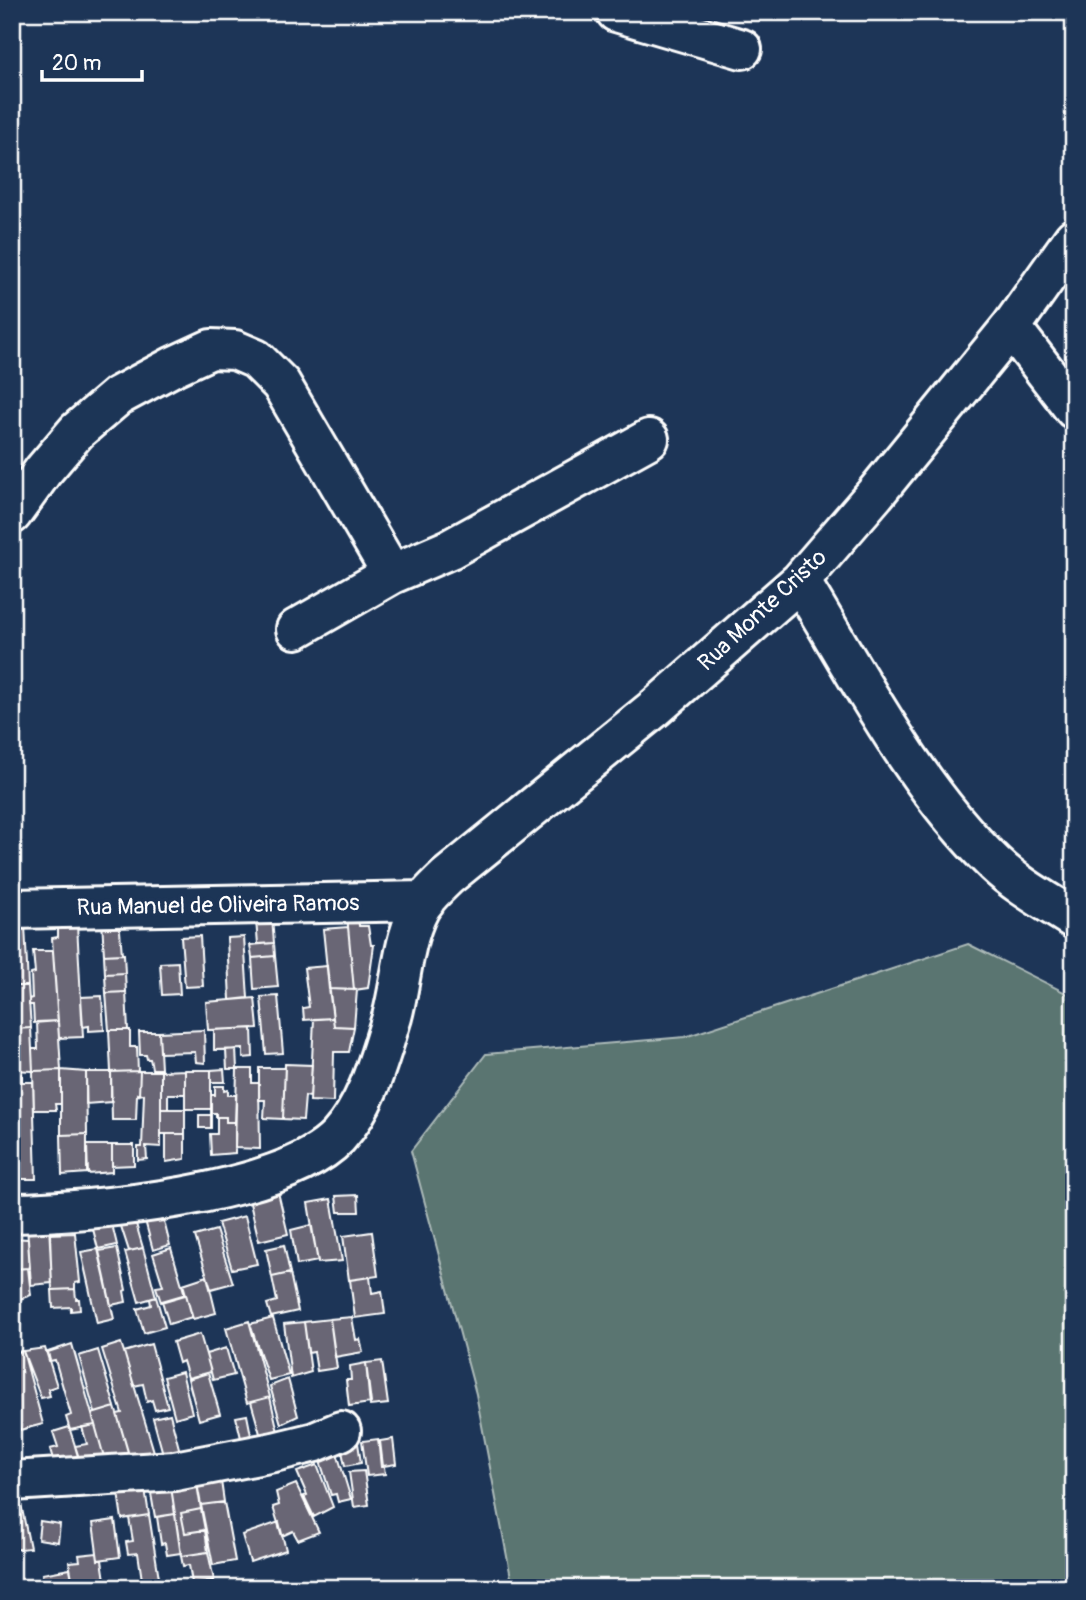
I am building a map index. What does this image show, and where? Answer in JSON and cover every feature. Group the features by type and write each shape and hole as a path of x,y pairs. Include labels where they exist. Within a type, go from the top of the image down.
{"street":[{"path":"616,12 742,49"},
{"name":"Rua Monte Cristo","path":"12,1213 43,1213 137,1203 237,1186 312,1157 337,1138 364,1102 392,1015 410,934 425,901 447,877 655,708 800,581 1011,327 1074,238"},
{"path":"1011,327 1074,409"},
{"path":"12,514 43,471 77,431 118,396 211,349 235,350 256,359 281,384 392,573"},
{"path":"296,629 392,573 450,549 649,439"},
{"path":"800,581 876,707 961,831 998,867 1074,919"},
{"name":"Rua Manuel de Oliveira Ramos","path":"12,909 425,901"},
{"path":"12,1481 175,1471 274,1452 315,1442 341,1431"}],"green space":[{"path":"968,944 1074,997 1074,1588 513,1588 476,1394 411,1151 486,1054 685,1037"}],"building":[{"path":"346,905 358,914 359,926 368,926 371,945 374,945 368,988 354,990"},
{"path":"271,906 274,943 258,944 255,908"},
{"path":"119,919 122,954 104,955 102,920"},
{"path":"58,924 77,924 83,1037 59,1038 52,938 58,937"},
{"path":"12,925 25,925 28,986 12,986"},
{"path":"348,927 354,990 329,989 323,929"},
{"path":"200,936 203,986 185,987 181,937"},
{"path":"244,937 248,998 230,1000 227,938"},
{"path":"274,943 275,956 252,958 250,945"},
{"path":"33,951 53,951 58,1021 34,1023 33,1005 29,1005 29,999 32,998 31,974 35,973"},
{"path":"124,954 125,973 105,974 104,955"},
{"path":"275,956 278,987 254,989 252,958"},
{"path":"178,962 180,994 162,995 160,963"},
{"path":"327,966 333,1018 304,1020 303,1008 309,1007 304,968"},
{"path":"125,973 126,992 106,993 105,974"},
{"path":"13,986 28,986 31,1028 14,1029"},
{"path":"329,989 357,990 354,1027 334,1026"},
{"path":"126,992 128,1030 109,1030 106,993"},
{"path":"102,996 104,1030 89,1031 89,1026 83,1027 81,997"},
{"path":"278,996 283,1053 266,1054 261,997"},
{"path":"255,998 258,1028 208,1030 206,1002"},
{"path":"333,1018 334,1026 354,1027 349,1052 334,1052 333,1102 310,1101 314,1019"},
{"path":"58,1021 61,1070 33,1071 32,1049 38,1049 37,1022"},
{"path":"31,1028 33,1071 13,1070 14,1029"},
{"path":"252,1028 253,1057 243,1058 243,1049 214,1050 214,1030"},
{"path":"109,1030 130,1030 130,1047 137,1047 138,1071 111,1072"},
{"path":"204,1030 205,1063 196,1062 195,1052 160,1053 159,1032"},
{"path":"139,1032 159,1032 161,1069 152,1069 150,1059 147,1059 146,1055 140,1055"},
{"path":"236,1049 237,1069 227,1069 226,1050"},
{"path":"285,1064 312,1065 310,1097 305,1096 303,1120 283,1119"},
{"path":"259,1068 285,1068 283,1119 264,1118 265,1100 259,1100"},
{"path":"224,1069 225,1082 211,1082 211,1070"},
{"path":"237,1069 252,1069 252,1083 259,1083 260,1149 235,1148"},
{"path":"13,1070 22,1070 22,1082 33,1082 36,1179 13,1179"},
{"path":"61,1070 61,1104 55,1104 56,1110 34,1110 33,1071"},
{"path":"61,1070 86,1072 87,1134 61,1135"},
{"path":"185,1070 211,1070 211,1109 185,1109"},
{"path":"185,1070 185,1094 168,1094 168,1109 161,1109 161,1071"},
{"path":"140,1071 136,1120 112,1120 111,1072"},
{"path":"140,1071 161,1071 161,1147 146,1146 147,1159 138,1160 138,1147 142,1147 144,1094 139,1095"},
{"path":"86,1072 111,1072 111,1102 86,1104"},
{"path":"215,1086 224,1086 228,1095 236,1095 235,1122 226,1122 226,1117 216,1117 216,1113 211,1113 211,1095 215,1095"},
{"path":"161,1109 185,1109 185,1134 161,1134"},
{"path":"199,1115 211,1115 211,1128 199,1128"},
{"path":"217,1117 226,1117 226,1122 235,1122 235,1153 211,1155 210,1134 217,1134"},
{"path":"87,1134 87,1173 62,1175 61,1135"},
{"path":"166,1134 185,1134 185,1159 166,1162"},
{"path":"87,1145 112,1145 112,1172 88,1174"},
{"path":"112,1145 134,1145 134,1165 112,1166"},
{"path":"278,1192 288,1234 259,1241 249,1199"},
{"path":"358,1195 359,1212 338,1212 336,1196"},
{"path":"331,1199 342,1261 318,1263 308,1203"},
{"path":"161,1209 170,1245 153,1250 143,1213"},
{"path":"245,1216 257,1264 232,1269 218,1223"},
{"path":"134,1217 143,1248 129,1251 119,1220"},
{"path":"111,1220 117,1245 98,1249 92,1225"},
{"path":"49,1225 52,1283 31,1285 27,1226"},
{"path":"311,1225 318,1261 297,1265 291,1230"},
{"path":"216,1230 233,1283 211,1289 195,1236"},
{"path":"372,1232 378,1276 349,1280 343,1236"},
{"path":"75,1233 80,1282 75,1283 75,1289 52,1290 50,1234"},
{"path":"12,1238 28,1239 30,1268 12,1269"},
{"path":"284,1245 290,1273 272,1277 266,1249"},
{"path":"117,1248 126,1302 111,1305 99,1251"},
{"path":"143,1248 156,1297 139,1302 125,1252"},
{"path":"171,1248 185,1295 161,1302 156,1287 163,1286 153,1254"},
{"path":"98,1249 114,1319 97,1323 81,1252"},
{"path":"28,1268 31,1295 20,1299 12,1278 12,1269"},
{"path":"290,1273 298,1311 271,1317 267,1304 277,1301 272,1277"},
{"path":"207,1276 216,1313 193,1319 183,1284"},
{"path":"370,1277 372,1293 382,1291 385,1314 355,1318 350,1280"},
{"path":"75,1289 80,1310 71,1311 71,1307 53,1308 52,1290"},
{"path":"186,1294 192,1317 169,1324 162,1301"},
{"path":"156,1297 165,1327 144,1333 137,1309 151,1305 150,1299"},
{"path":"352,1317 356,1340 360,1339 363,1352 335,1357 330,1319"},
{"path":"273,1318 289,1375 269,1380 250,1324"},
{"path":"330,1319 337,1368 317,1371 314,1352 308,1353 304,1322"},
{"path":"249,1321 270,1397 247,1403 226,1328"},
{"path":"304,1322 311,1372 291,1378 284,1324"},
{"path":"200,1334 211,1372 188,1378 183,1361 179,1363 173,1342"},
{"path":"121,1343 155,1455 130,1459 117,1414 122,1413 102,1349"},
{"path":"72,1344 95,1425 70,1430 66,1417 71,1415 55,1360 50,1361 48,1352"},
{"path":"151,1344 168,1407 155,1410 152,1400 147,1402 143,1384 134,1386 124,1352"},
{"path":"45,1348 57,1386 48,1389 50,1396 41,1398 23,1351"},
{"path":"226,1348 234,1375 213,1380 206,1354"},
{"path":"98,1350 115,1407 95,1413 79,1356"},
{"path":"23,1351 43,1424 20,1430 12,1401 12,1353"},
{"path":"382,1361 388,1404 370,1406 366,1363"},
{"path":"366,1363 371,1403 349,1406 346,1380 351,1380 350,1366"},
{"path":"182,1372 192,1413 175,1418 164,1377"},
{"path":"208,1373 220,1414 199,1420 188,1379"},
{"path":"288,1379 298,1416 281,1424 270,1386"},
{"path":"270,1397 278,1432 261,1437 251,1402"},
{"path":"115,1407 129,1455 104,1457 92,1414"},
{"path":"170,1414 180,1452 163,1454 153,1418"},
{"path":"247,1415 251,1435 241,1438 236,1417"},
{"path":"95,1425 104,1457 79,1460 75,1446 87,1444 82,1427"},
{"path":"69,1427 79,1458 54,1463 50,1449 58,1447 53,1432"},
{"path":"378,1439 381,1467 384,1467 385,1474 367,1476 362,1441"},
{"path":"393,1439 396,1464 383,1466 380,1441"},
{"path":"358,1443 361,1463 345,1466 341,1446"},
{"path":"337,1453 351,1499 338,1502 336,1494 331,1495 319,1458"},
{"path":"317,1465 333,1507 314,1517 297,1472"},
{"path":"364,1471 369,1505 354,1507 349,1472"},
{"path":"220,1474 224,1502 201,1505 196,1478"},
{"path":"196,1478 201,1509 181,1513 185,1533 205,1530 208,1552 181,1556 170,1480"},
{"path":"170,1480 175,1514 155,1517 149,1482"},
{"path":"144,1483 149,1515 122,1519 117,1486"},
{"path":"296,1484 319,1532 298,1540 293,1531 282,1536 273,1507 279,1505 276,1492"},
{"path":"19,1494 30,1548 12,1550 12,1495"},
{"path":"224,1502 235,1561 213,1565 201,1505"},
{"path":"201,1509 205,1530 185,1533 181,1513"},
{"path":"175,1514 181,1553 167,1555 165,1543 161,1544 157,1517"},
{"path":"149,1515 159,1578 142,1580 138,1553 128,1554 126,1542 133,1541 129,1518"},
{"path":"115,1520 120,1557 98,1560 93,1523"},
{"path":"40,1521 60,1524 58,1542 38,1539"},
{"path":"279,1522 286,1550 250,1562 242,1535"},
{"path":"208,1552 214,1580 192,1583 189,1565 183,1566 181,1556"},
{"path":"97,1553 98,1560 102,1560 105,1580 73,1584 69,1562 80,1561 79,1555"},
{"path":"70,1569 74,1588 44,1588 42,1574"},
{"path":"214,1580 215,1588 193,1588 192,1583"}]}
